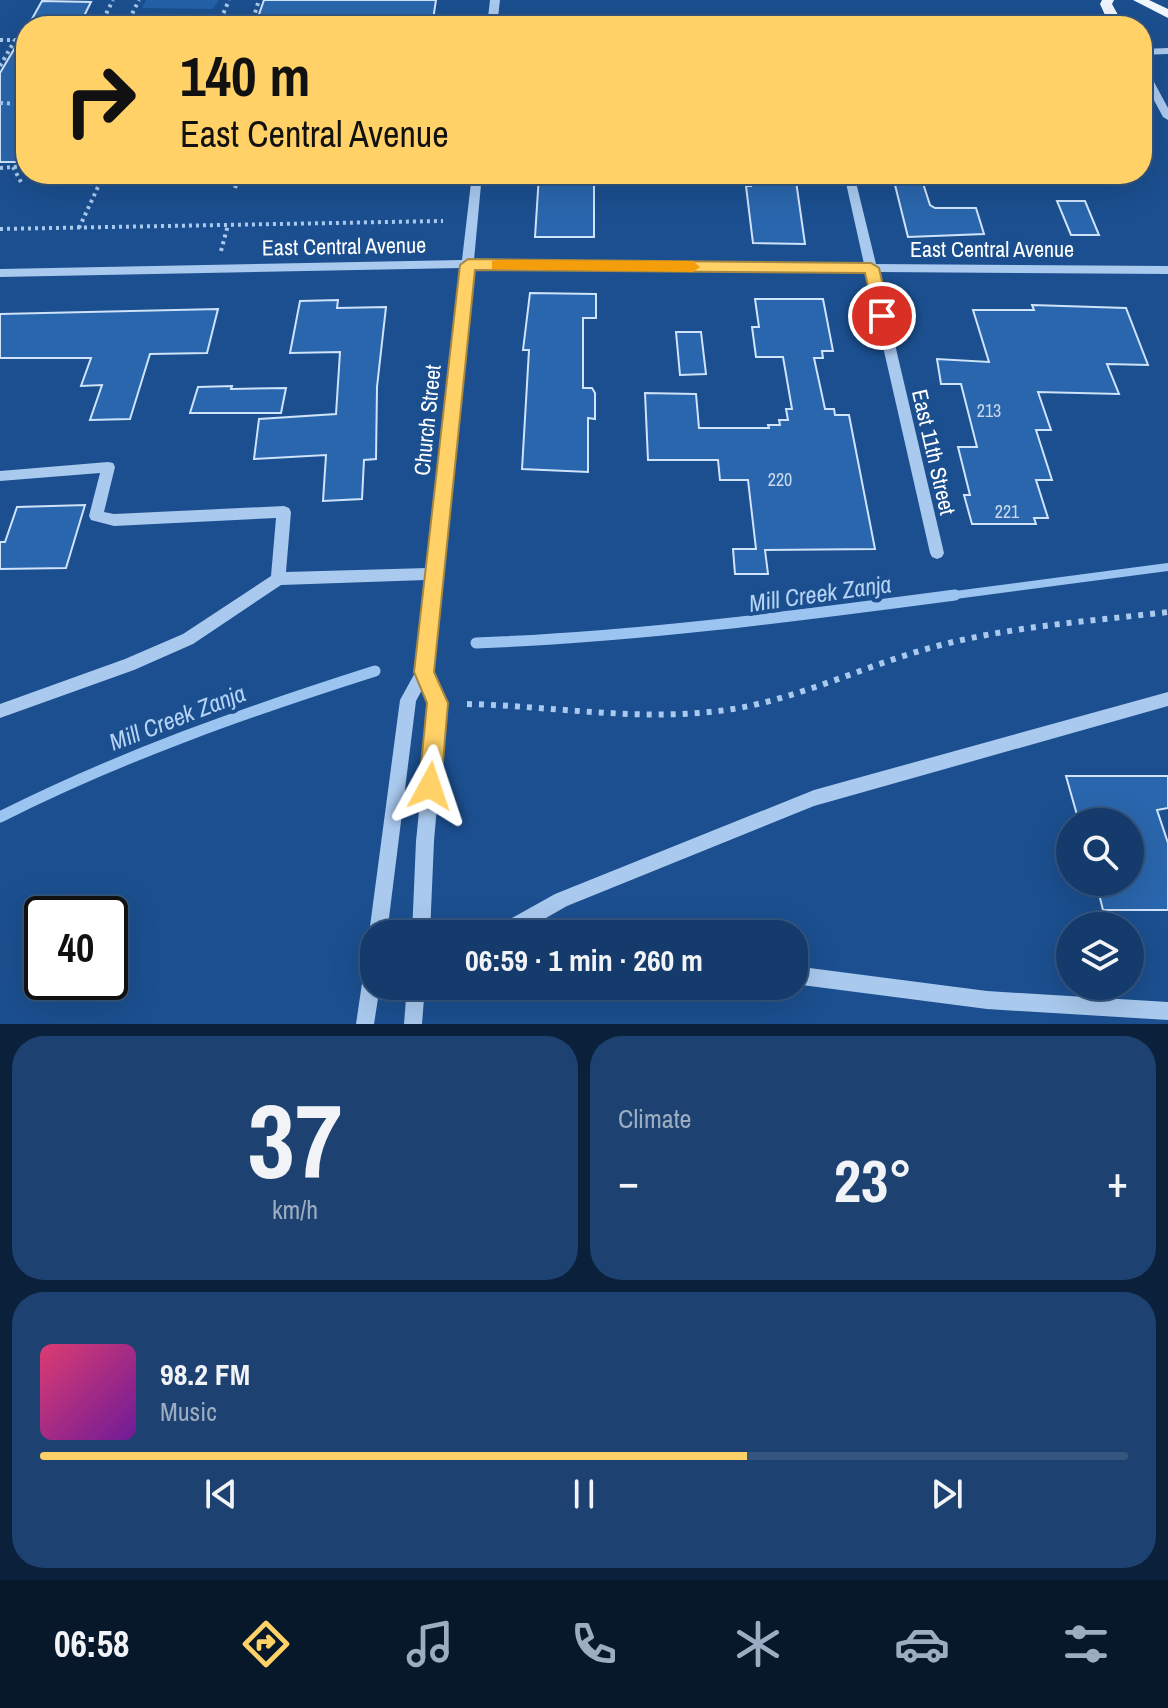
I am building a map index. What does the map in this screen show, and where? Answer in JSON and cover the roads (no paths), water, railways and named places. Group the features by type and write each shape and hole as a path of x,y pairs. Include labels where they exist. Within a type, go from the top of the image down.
{"main road":[{"path":"1139,0 1168,14"}],"street":[{"path":"1152,87 1168,117"},
{"name":"Church Street","path":"380,920 408,700 424,672 476,184"},
{"name":"East 11th Street","path":"851,184 937,553"},
{"name":"East Central Avenue","path":"0,273 468,265 1168,270"},
{"path":"0,476 108,467 96,516 114,520 284,512 278,579"},
{"path":"0,711 129,665 188,639 278,579 434,574"},
{"name":"Church Street","path":"422,920 425,841 438,703 424,672"},
{"path":"525,920 561,900 814,798 1168,699"},
{"path":"808,977 987,1000 1168,1011"},
{"path":"365,1024 369,1000"},
{"path":"413,1024 415,1000"}],"waterway":[{"name":"Mill Creek Zanja","path":"940,597 1168,567"},
{"name":"Mill Creek Zanja","path":"476,643 656,631 955,595"},
{"name":"Mill Creek Zanja","path":"0,817 184,736 375,671"}]}
